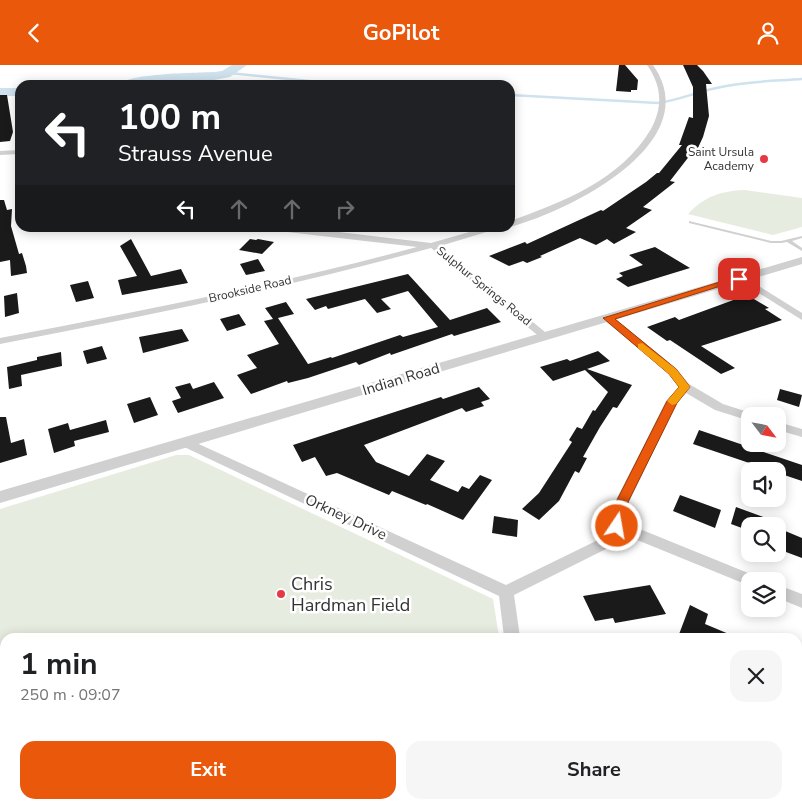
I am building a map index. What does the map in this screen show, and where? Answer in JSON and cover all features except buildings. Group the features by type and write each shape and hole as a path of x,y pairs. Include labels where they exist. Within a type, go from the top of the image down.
{"street":[{"path":"515,222 583,192 614,174 636,156 649,139 662,111 664,94 658,76 650,65"},
{"path":"0,153 15,152"},
{"name":"Sulphur Springs Road","path":"316,232 435,245 546,336"},
{"name":"Brookside Road","path":"0,341 163,309 364,264 480,232"},
{"name":"Indian Road","path":"0,497 802,260"},
{"path":"741,279 802,317"},
{"path":"608,318 673,371 685,387 719,407 741,414"},
{"path":"511,633 506,592 605,543 617,526 622,502 672,401 685,387"},
{"path":"786,428 802,433"},
{"name":"Orkney Drive","path":"186,443 506,592"},
{"path":"617,526 741,576"},
{"path":"786,594 802,601"}],"lane":[{"path":"690,222 771,242 789,241 802,237"},
{"path":"789,241 802,250"}],"shaded area":[{"path":"745,190 802,198 802,227 773,235 688,214 707,199 721,193"},
{"path":"176,455 189,455 493,599 498,633 0,633 0,509"}],"waterway":[{"path":"152,80 226,74 241,65"},
{"path":"229,73 299,80"},
{"path":"515,95 658,103 731,85 802,79"},
{"path":"0,92 15,92"}],"slow traffic":[{"path":"642,346 673,371 685,387 672,401"}],"place":[{"name":"Saint Ursula Academy","path":"764,159"},
{"name":"Chris Hardman Field","path":"281,594"}],"route":[{"path":"617,526 622,502 672,401 685,387 673,371 608,318 739,279"}]}
